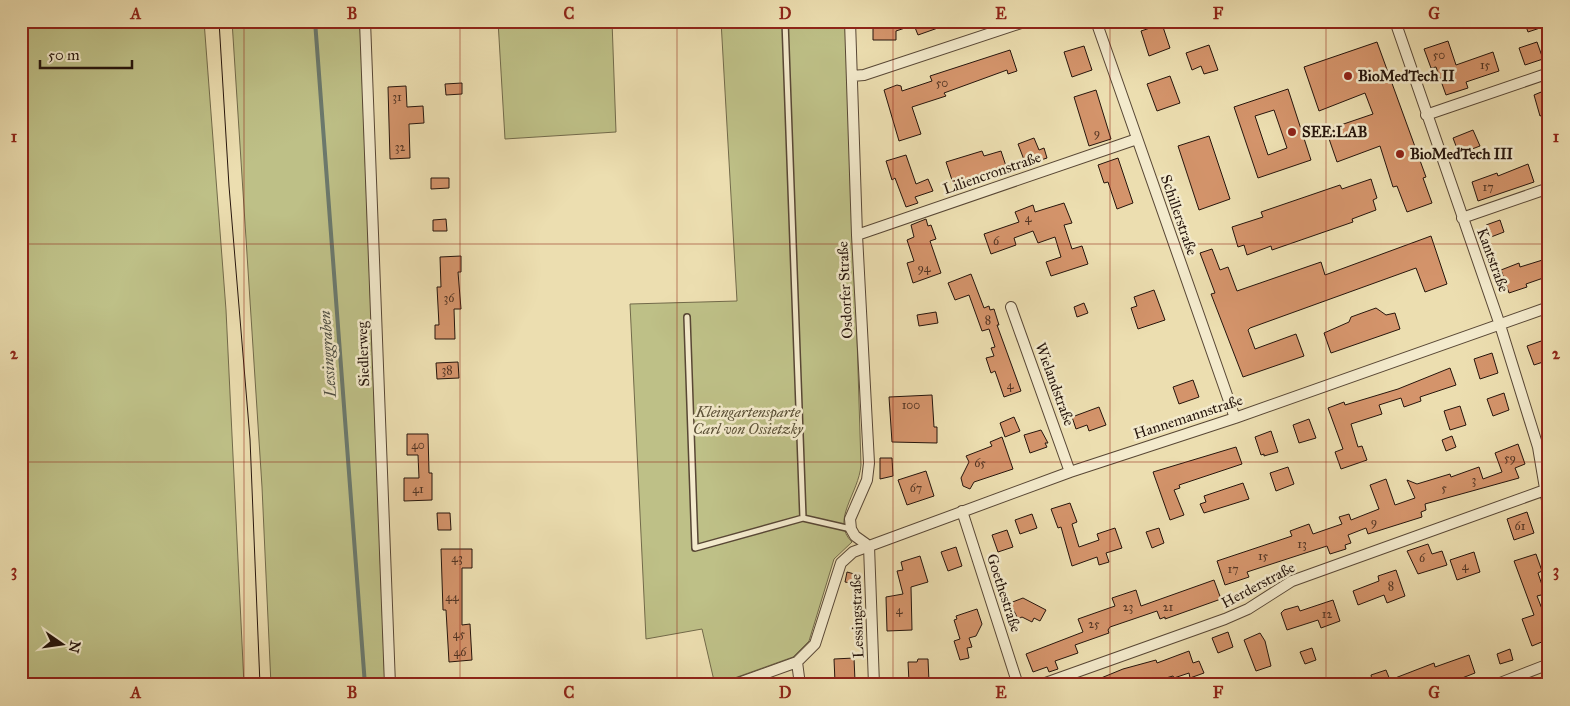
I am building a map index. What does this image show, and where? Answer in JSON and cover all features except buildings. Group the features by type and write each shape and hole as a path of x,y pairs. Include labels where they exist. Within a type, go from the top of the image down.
{"street":[{"name":"Siedlerweg","path":"365,21 390,685"},
{"name":"Osdorfer Straße","path":"850,21 857,236 869,464 867,480 850,519 851,529"},
{"path":"852,76 864,75 1027,21"},
{"name":"Schillerstraße","path":"1096,21 1235,418"},
{"name":"Kantstraße","path":"1395,21 1500,325 1538,447 1549,512"},
{"path":"1426,115 1549,72"},
{"name":"Liliencronstraße","path":"857,236 1137,139"},
{"path":"1462,218 1549,188"},
{"name":"Wielandstraße","path":"1011,307 1070,472"},
{"name":"Hannemannstraße","path":"797,662 815,644 841,563 853,552 1070,472 1235,418 1549,308"},
{"path":"1538,447 1549,443"},
{"name":"Herderstraße","path":"1040,685 1225,620 1248,609 1292,581 1546,490"},
{"name":"Goethestraße","path":"962,511 1018,685"},
{"path":"851,529 855,536 869,546"},
{"name":"Lessingstraße","path":"869,546 874,685"},
{"path":"733,685 797,662 800,685"},
{"path":"1495,685 1549,664"}],"lane":[{"path":"785,21 803,518"},
{"path":"687,317 695,548 803,518 851,529"}],"green space":[{"path":"21,21 204,21 226,310 244,685 21,685"},
{"path":"232,21 360,21 385,685 271,685 262,487"},
{"path":"498,21 612,21 616,132 505,139"},
{"name":"Kleingartensparte Carl von Ossietzky","path":"721,21 847,21 861,465 856,486 845,516 846,534 852,542 834,559 809,641 793,657 715,685 702,629 646,639 630,304 737,301"}],"waterway":[{"name":"Lessinggraben","path":"315,21 365,685"}],"tram line":[{"path":"219,21 229,186 250,439 260,685"}],"place":[{"name":"BioMedTech II","path":"1348,76"},
{"name":"SEE:LAB","path":"1292,132"},
{"name":"BioMedTech III","path":"1400,154"}]}
